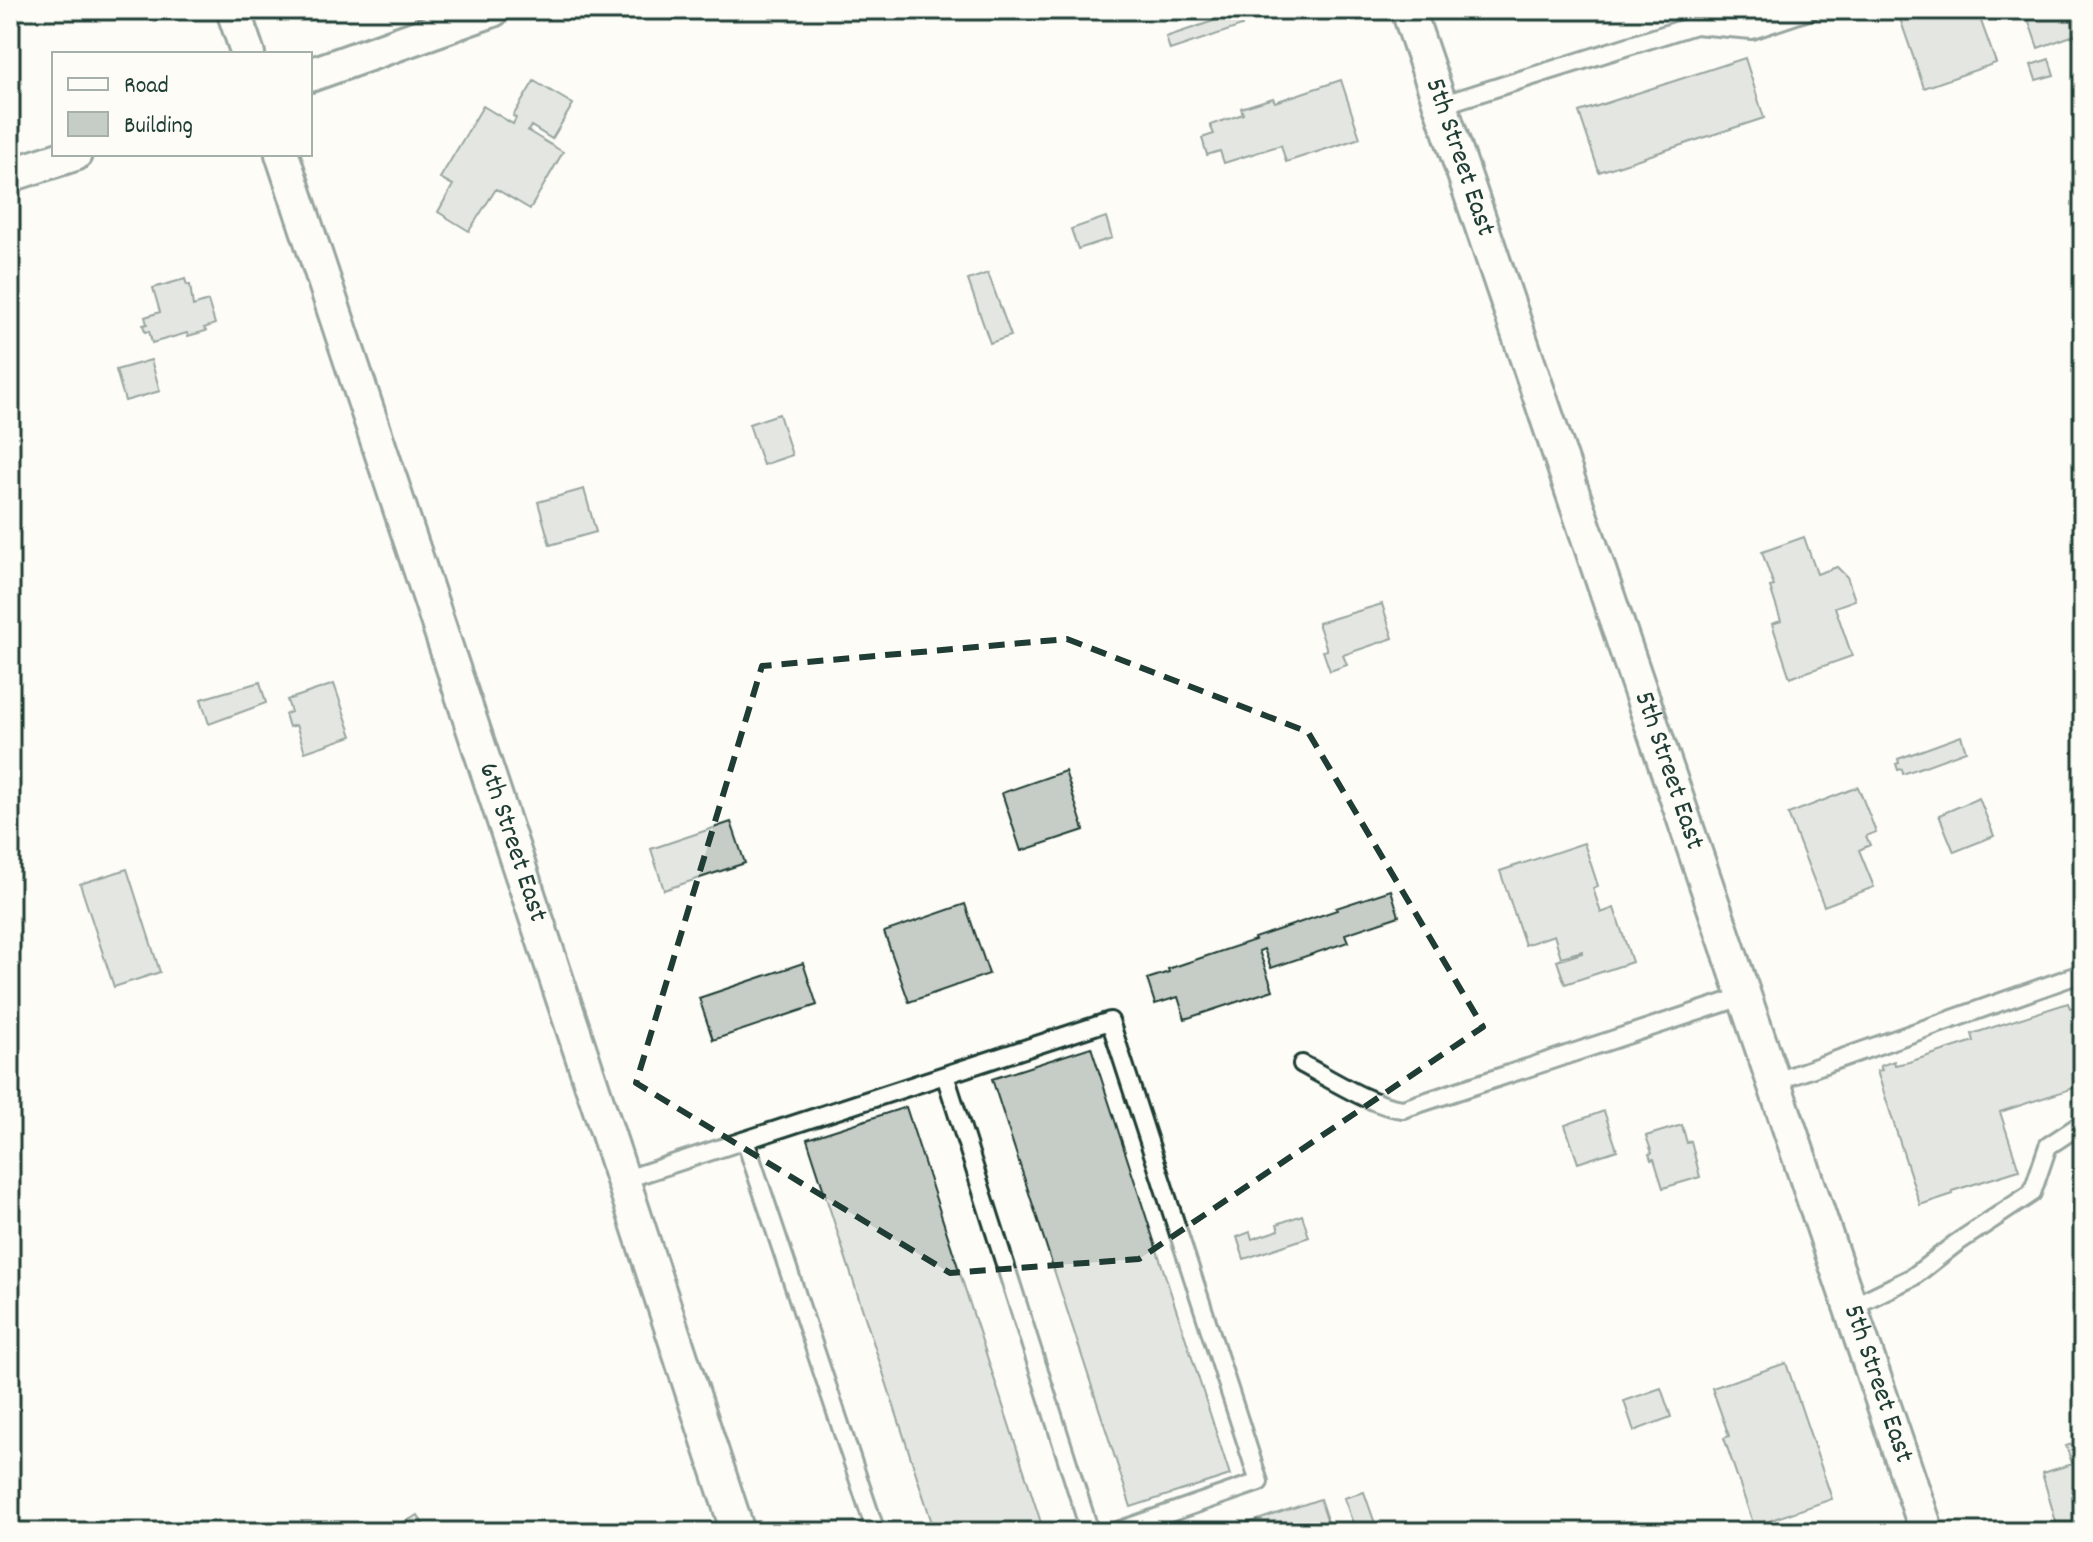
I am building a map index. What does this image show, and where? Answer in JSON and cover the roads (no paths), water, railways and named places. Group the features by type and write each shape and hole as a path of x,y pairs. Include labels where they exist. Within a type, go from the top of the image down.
{"street":[{"path":"233,10 247,52"},
{"path":"312,74 493,10"},
{"name":"5th Street East","path":"1408,10 1927,1532"},
{"path":"10,175 69,156"},
{"name":"6th Street East","path":"283,156 738,1532"}],"lane":[{"path":"1441,105 1695,25 1752,30 1811,10"},
{"path":"1774,1082 2083,973"},
{"path":"1302,1064 1393,1109 1403,1109 1745,996"},
{"path":"623,1180 1110,1021 1259,1482 1115,1532"},
{"path":"945,1075 1090,1532"},
{"path":"1851,1307 1913,1277 1955,1244 2032,1193 2048,1146 2083,1123"},
{"path":"745,1140 876,1532"}]}
